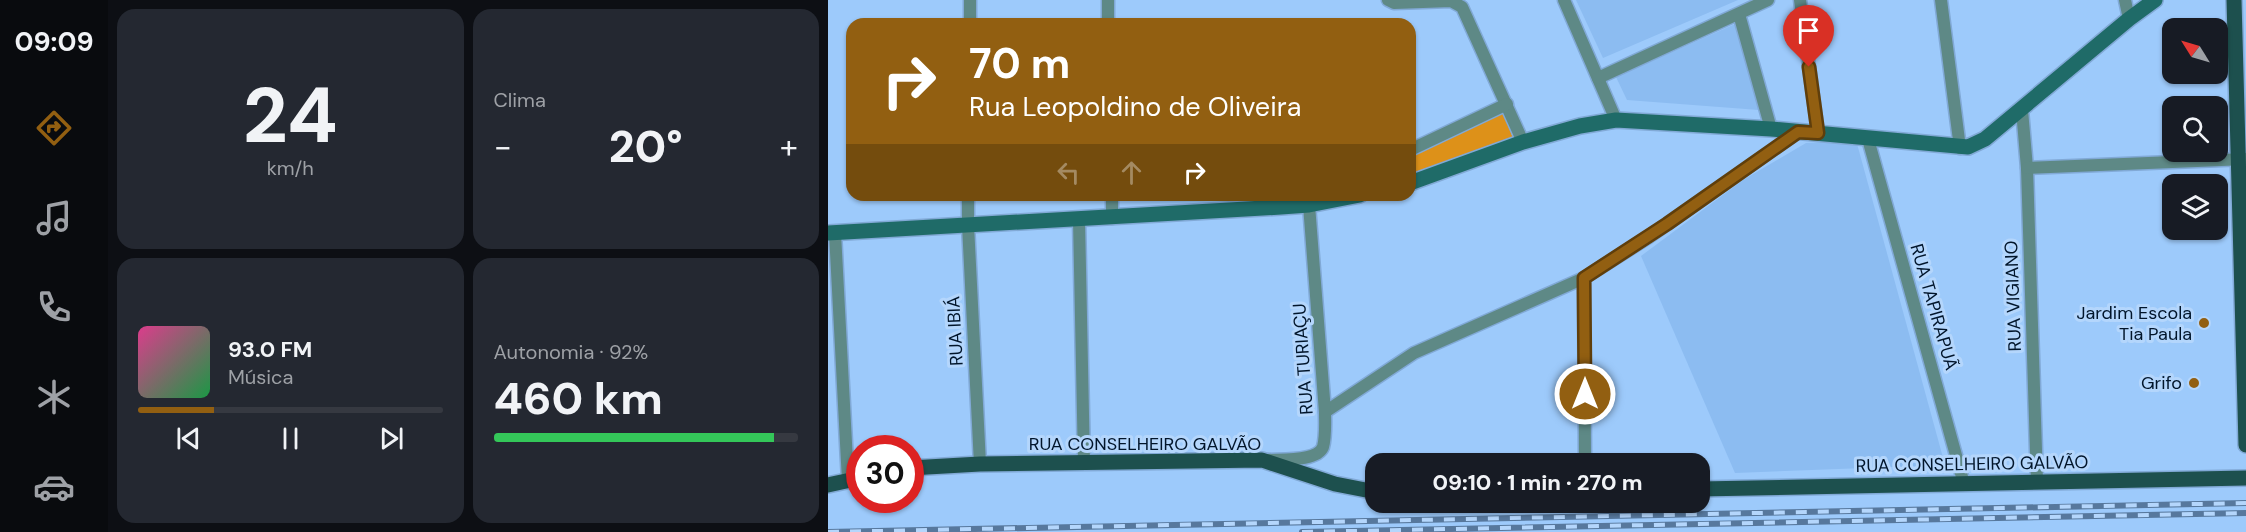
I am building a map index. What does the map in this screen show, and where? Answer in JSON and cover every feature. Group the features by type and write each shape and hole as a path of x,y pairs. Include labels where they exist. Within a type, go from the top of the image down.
{"main road":[{"path":"2234,0 2242,159 2246,445"},
{"name":"RUA CONSELHEIRO GALVÃO","path":"924,467 980,464 1262,460 1335,484 1365,490"},
{"name":"RUA CONSELHEIRO GALVÃO","path":"1710,489 2246,478"},
{"path":"828,486 846,481"}],"street":[{"path":"969,18 970,0"},
{"path":"1108,0 1108,18"},
{"path":"1388,0 1394,3 1451,1 1462,7 1523,142"},
{"path":"1564,0 1616,120"},
{"path":"1598,78 1768,0"},
{"path":"1800,0 1818,133"},
{"path":"1941,0 1960,148"},
{"path":"2125,0 2129,19"},
{"path":"1416,181 1523,142 1580,126 1616,120 1771,129 1960,148 1985,139 2155,0"},
{"path":"1739,14 1771,129"},
{"path":"1416,147 1507,104"},
{"name":"RUA VIGIANO","path":"2022,110 2027,168 2037,482"},
{"path":"1325,412 1414,353 1584,278 1667,224 1798,132"},
{"name":"RUA TAPIRAPUÃ","path":"1868,139 1964,484"},
{"path":"2027,168 2242,159"},
{"name":"RUA IBIÁ","path":"968,201 980,464"},
{"path":"1112,201 1112,218"},
{"path":"850,435 831,233 1112,218 1310,205 1330,201"},
{"name":"RUA TURIAÇU","path":"1262,460 1306,458 1320,451 1325,435 1310,205"},
{"path":"1079,220 1084,463"},
{"path":"1584,278 1586,453"}],"shaded area":[{"path":"1576,0 1738,0 1603,58"},
{"path":"1735,24 1759,110 1627,100 1616,77"},
{"path":"1502,110 1515,143 1416,175 1416,150"},
{"path":"1856,140 1945,465 1735,473 1641,256 1743,180 1806,143"}],"railway":[{"path":"828,532 2246,503"},
{"path":"1302,532 2246,513"}],"place":[{"name":"Jardim Escola Tia Paula","path":"2204,323"},
{"name":"Grifo","path":"2194,383"}],"route":[{"path":"1585,394 1584,278 1647,238 1798,132 1818,133 1809,67"}]}
